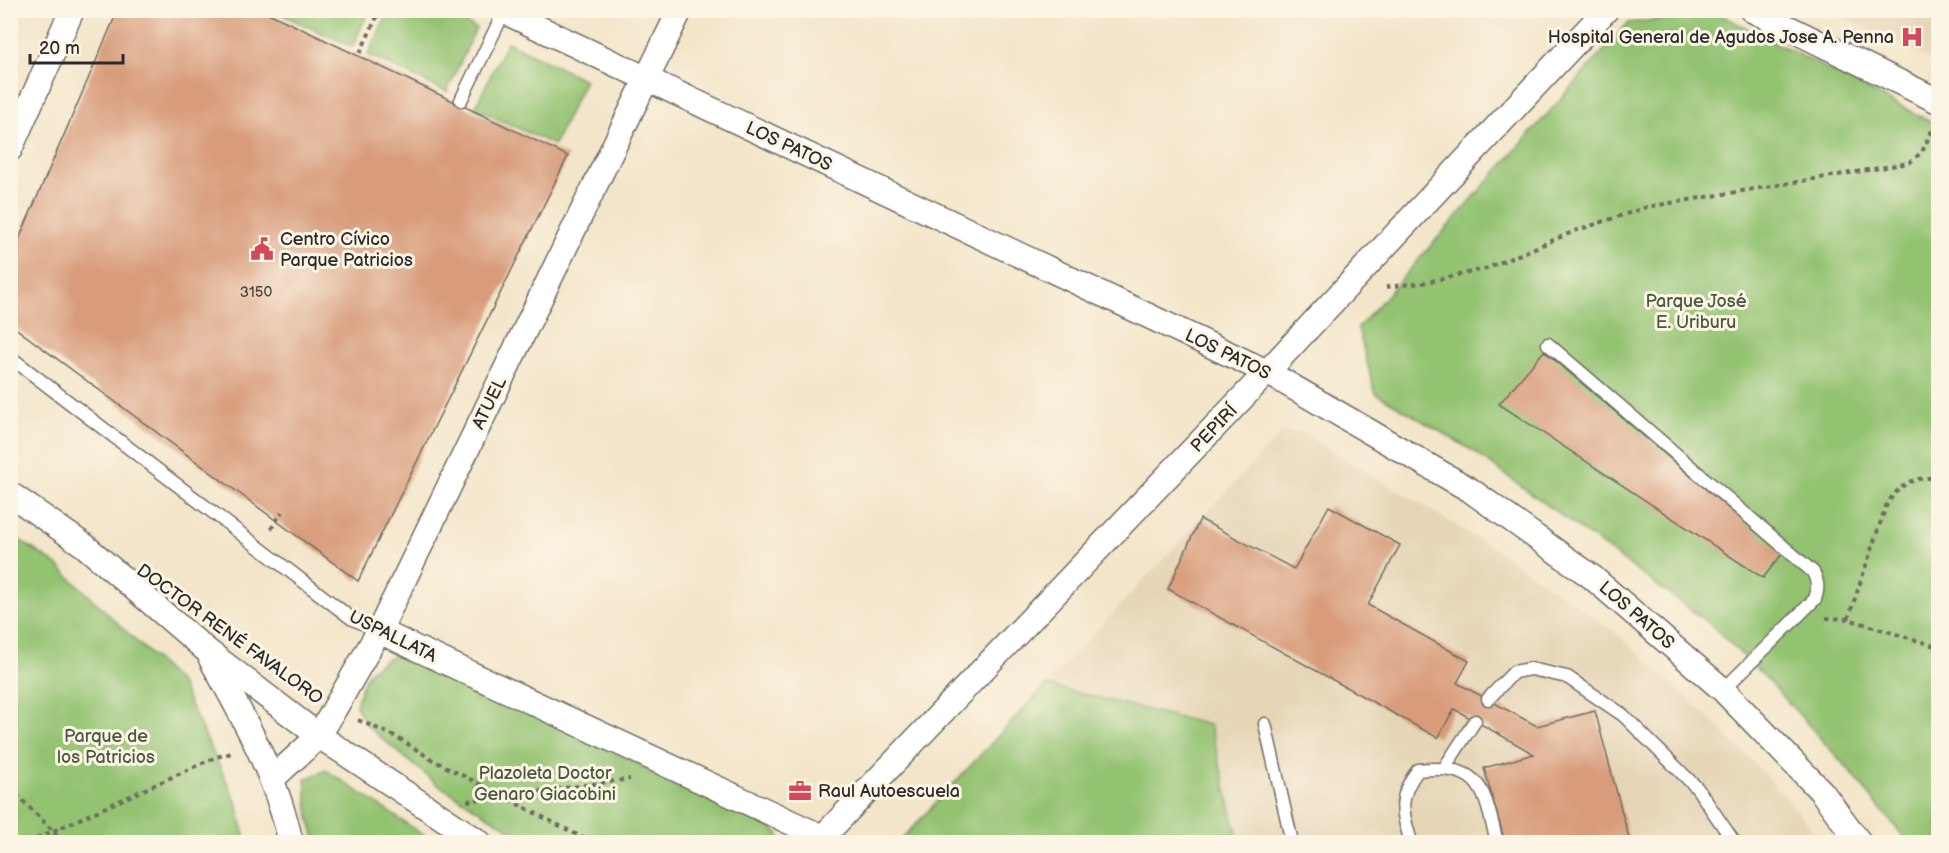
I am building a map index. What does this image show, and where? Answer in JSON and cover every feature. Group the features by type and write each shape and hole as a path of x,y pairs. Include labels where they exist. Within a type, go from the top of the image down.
{"street":[{"path":"10,149 72,10"},
{"name":"ATUEL","path":"273,777 319,736 379,631 680,10"},
{"name":"PEPIRÍ","path":"820,840 1268,372 1606,10"},
{"path":"1752,10 1938,101"},
{"name":"LOS PATOS","path":"503,11 1268,372 1470,490 1592,577 1724,690 1821,791 1859,843"},
{"name":"DOCTOR RENÉ FAVALORO","path":"10,494 85,546 206,650 319,736 479,843"},
{"name":"USPALLATA","path":"379,631 820,840"},
{"path":"206,650 259,746 273,777 291,843"}],"lane":[{"path":"461,100 503,11"},
{"path":"1548,344 1813,572 1817,579 1818,593 1724,690"},
{"name":"USPALLATA","path":"10,357 351,618 379,631"},
{"path":"1488,699 1514,672 1531,669 1567,677 1623,715 1697,788 1734,843"},
{"path":"1445,767 1475,721"},
{"path":"1265,724 1292,843"},
{"path":"1411,843 1403,816 1405,787 1418,770 1445,767 1463,772 1478,782 1485,796 1497,843"}],"path":[{"path":"360,53 380,10"},
{"path":"1352,283 1392,287 1455,276 1485,269 1575,231 1647,207 1909,164 1922,152 1934,126"},
{"path":"1848,619 1886,506 1895,491 1907,481 1920,477 1938,478"},
{"path":"271,529 282,512"},
{"path":"1797,616 1848,619 1938,647"},
{"name":"DOCTOR RENÉ FAVALORO","path":"334,708 397,737 431,759 591,843"},
{"path":"29,843 216,757 259,746"},
{"path":"424,806 638,778"},
{"path":"10,788 53,831 61,843"}],"shaded area":[{"name":"Hospital General de Agudos Jose A. Penna","path":"1832,11 1938,11 1938,63"},
{"path":"1282,432 1301,432 1498,551 1617,634 1718,726 1784,795 1822,842 899,842"}],"green space":[{"path":"369,10 352,47 274,11"},
{"path":"389,11 440,11 476,28 447,92 368,55"},
{"name":"Parque José E. Uriburu","path":"1717,13 1938,125 1938,842 1908,842 1848,769 1767,679 1710,624 1473,451 1375,393 1358,328 1628,23"},
{"path":"507,42 585,80 554,145 475,108"},
{"name":"Parque de los Patricios","path":"10,534 56,564 180,683 237,803 246,842 11,842"},
{"name":"Plazoleta Doctor Genaro Giacobini","path":"394,656 413,657 772,828 778,833 781,842 530,842 438,785 367,726 356,706 361,688 367,675 377,665"},
{"path":"1046,685 1210,725 1239,842 899,842"},
{"path":"326,770 434,842 316,842 309,818 305,779"}],"building":[{"path":"118,10 262,10 568,156 358,581 10,324 10,260"},
{"path":"1544,351 1782,554 1763,578 1499,404"},
{"path":"1329,506 1400,545 1368,605 1469,661 1457,683 1537,726 1595,711 1630,842 1505,842 1484,768 1534,754 1454,709 1438,738 1168,589 1200,519 1294,569"}],"place":[{"name":"Hospital General de Agudos Jose A. Penna","path":"1912,37"},
{"name":"Centro Cívico Parque Patricios","path":"262,249"},
{"name":"Raul Autoescuela","path":"800,791"}]}
